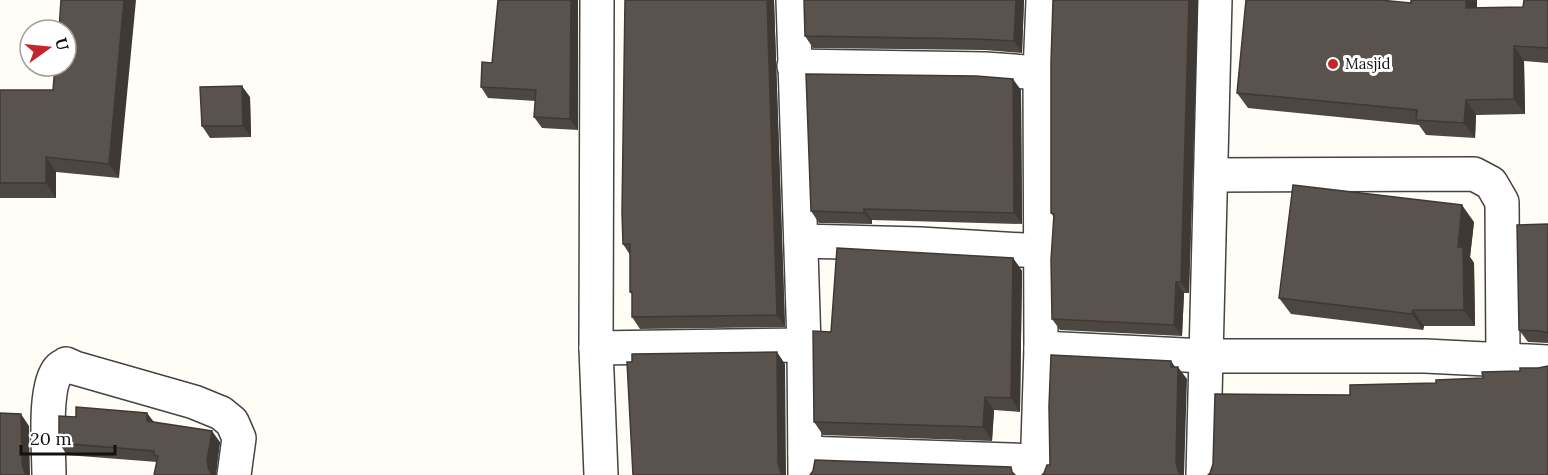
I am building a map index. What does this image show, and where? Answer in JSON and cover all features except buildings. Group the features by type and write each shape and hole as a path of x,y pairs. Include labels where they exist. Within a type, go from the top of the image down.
{"street":[{"path":"597,0 596,348 601,475"},
{"path":"793,0 804,345 805,464 1037,468 1041,348 1040,73 1043,0"},
{"path":"1203,475 1215,0"},
{"path":"795,66 985,69 1040,73"},
{"path":"1212,175 1474,174 1491,183 1502,202 1503,360"},
{"path":"801,241 920,244 1040,251"},
{"path":"596,348 804,345"},
{"path":"1041,348 1205,356 1425,356 1548,362"},
{"path":"49,475 49,400 53,381 59,368 66,364 194,402 221,413 232,422 239,438 234,475"}],"place":[{"name":"Masjid","path":"1333,64"}]}
